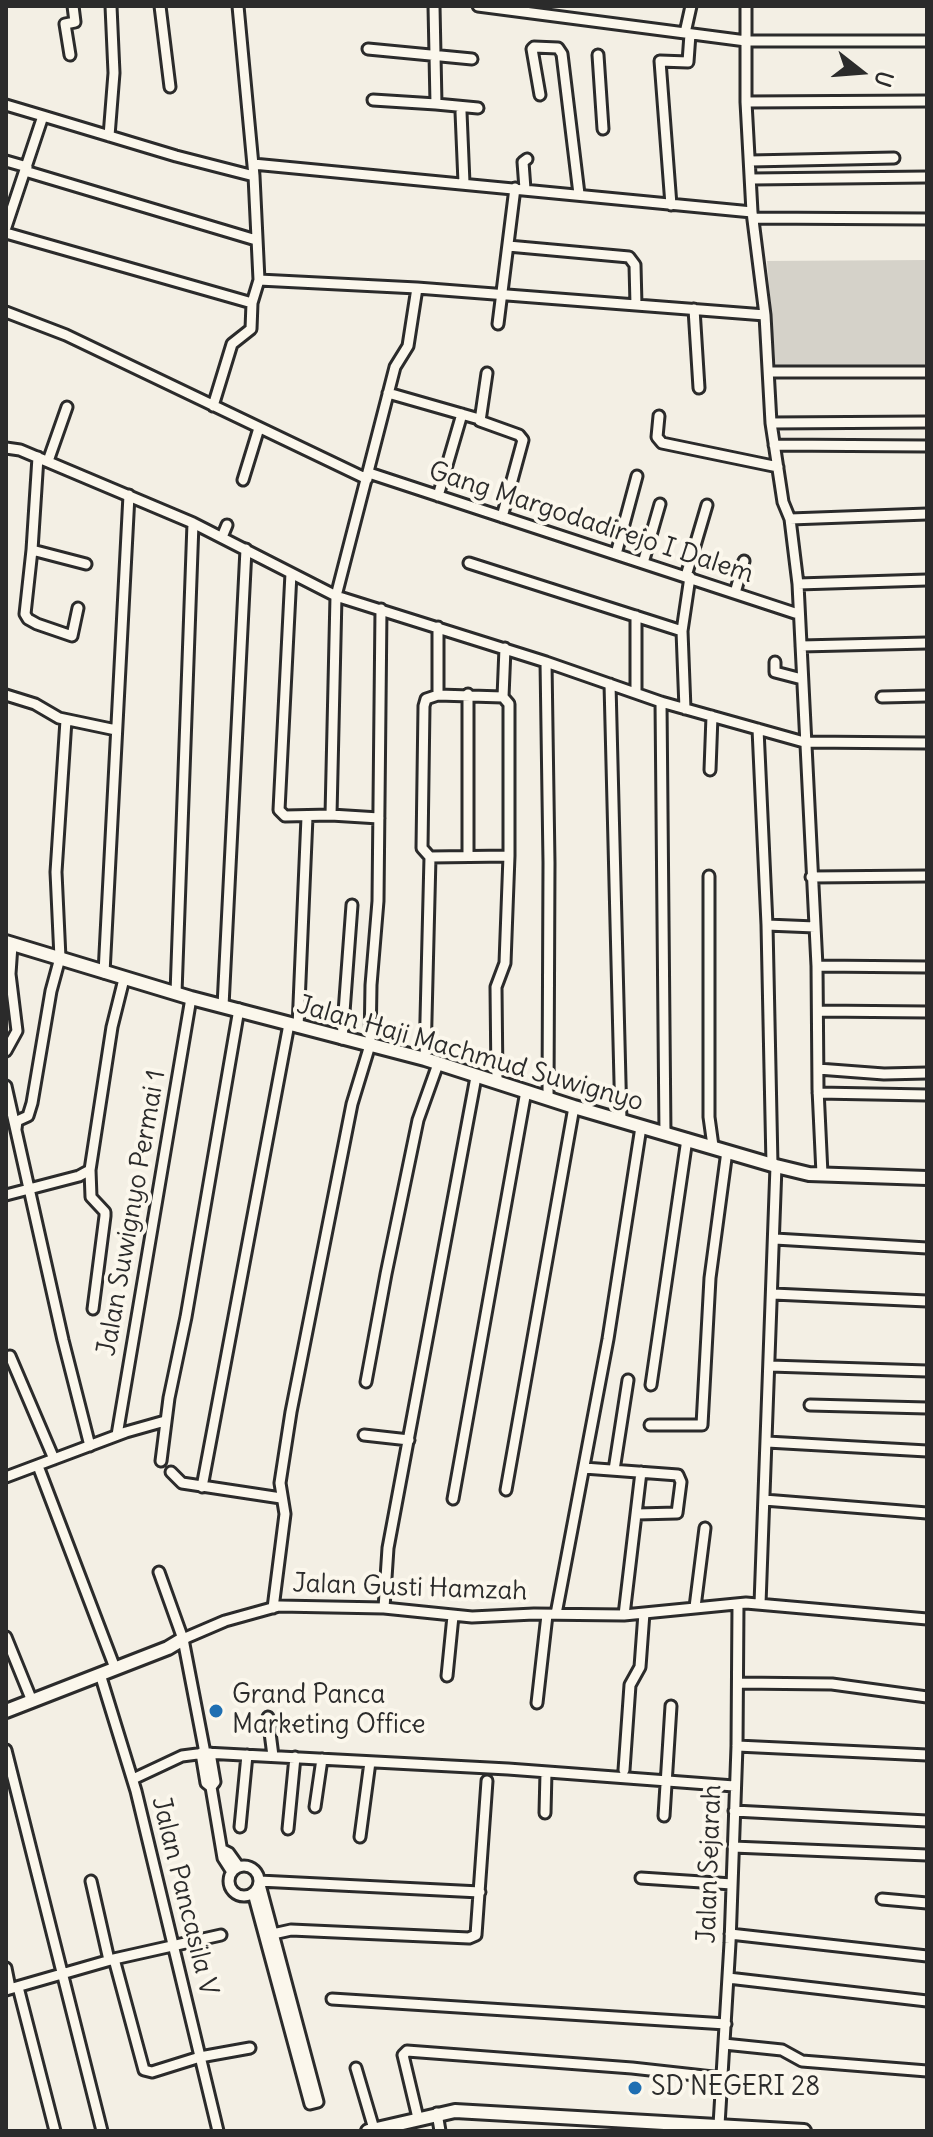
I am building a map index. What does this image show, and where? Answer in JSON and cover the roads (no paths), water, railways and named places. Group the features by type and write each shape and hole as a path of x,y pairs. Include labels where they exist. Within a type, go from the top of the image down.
{"street":[{"path":"70,55 65,24 75,22 73,6"},
{"path":"109,136 114,73 111,6"},
{"path":"160,6 170,87"},
{"path":"213,406 232,344 251,329 252,303 259,280 254,176 238,6"},
{"path":"434,6 436,104"},
{"path":"478,6 746,41 927,41"},
{"path":"671,205 660,61 688,62 691,6"},
{"path":"746,6 746,102 752,215 765,315 771,423 783,502 790,519 798,584 819,1011 818,1093 822,1174"},
{"path":"540,95 532,49 558,48 562,54 579,194"},
{"path":"368,49 472,59"},
{"path":"598,55 603,129"},
{"path":"373,100 478,108"},
{"path":"746,102 927,101"},
{"path":"6,105 254,176"},
{"path":"461,112 464,183"},
{"path":"43,116 6,230 252,303"},
{"path":"750,161 894,158"},
{"path":"498,324 508,246 523,162 527,159"},
{"path":"6,161 256,240"},
{"path":"253,164 579,194 752,215 927,219"},
{"path":"752,179 927,177"},
{"path":"508,246 629,257 635,265 636,305"},
{"path":"259,280 417,288 765,315"},
{"path":"331,815 336,596 396,361 408,346 417,288"},
{"path":"694,309 699,388"},
{"name":"Gang Margodadirejo I Dalem","path":"6,312 66,335 259,428 368,476 798,614"},
{"path":"769,372 927,372"},
{"path":"479,419 487,373"},
{"path":"388,393 479,419 482,423 519,435 523,440 502,517"},
{"path":"67,407 43,459 25,614 28,619 72,636 78,608"},
{"path":"438,496 462,414"},
{"path":"659,416 657,437 662,443 778,467"},
{"path":"771,423 927,422"},
{"path":"243,480 259,428"},
{"path":"774,445 927,446"},
{"path":"6,448 43,459 193,523 336,596 505,648 661,702 804,742 927,743"},
{"path":"616,554 637,476"},
{"path":"104,973 129,495"},
{"path":"643,563 660,504"},
{"path":"685,709 682,631 688,577 707,505"},
{"path":"790,519 927,514"},
{"path":"176,993 193,523"},
{"path":"222,537 227,525"},
{"path":"223,1006 246,549"},
{"path":"32,550 86,564"},
{"path":"735,593 744,561"},
{"path":"469,563 682,631"},
{"path":"291,573 279,810 285,816 379,818"},
{"path":"798,584 927,580"},
{"path":"273,1608 285,1514 280,1483 306,1326 340,1175 352,1104 370,1045 378,901 381,609"},
{"path":"636,616 636,693"},
{"path":"438,627 438,695"},
{"path":"801,646 927,643"},
{"path":"497,1082 496,987 505,963 509,856 509,704 503,697 505,648"},
{"path":"546,662 548,1098"},
{"path":"775,662 775,672 802,679"},
{"path":"610,684 621,1121"},
{"path":"468,694 468,856"},
{"path":"6,695 35,704 66,720 116,730"},
{"path":"366,1382 432,1062 430,857 422,848 424,706 426,699 438,695 503,697"},
{"path":"882,697 927,696"},
{"path":"661,702 665,1134"},
{"path":"710,770 712,716"},
{"path":"16,1129 17,1121 28,1116 32,1103 51,991 60,958 56,872 66,720"},
{"path":"758,729 767,925 775,1239 760,1604"},
{"path":"202,1487 294,1025 307,817"},
{"path":"430,857 509,856"},
{"path":"709,876 709,1117 713,1146"},
{"path":"811,877 927,876"},
{"path":"342,1039 352,905"},
{"path":"767,925 815,927"},
{"path":"6,1051 17,1031 9,944"},
{"name":"Jalan Haji Machmud Suwignyo","path":"9,944 191,998 432,1062 774,1166 809,1174 927,1178"},
{"path":"817,966 927,967"},
{"path":"93,1309 105,1212 91,1197 90,1170 112,1027 124,979"},
{"name":"Jalan Suwignyo Permai 1","path":"117,1435 191,998"},
{"path":"161,1461 165,1421 239,1009"},
{"path":"819,1011 927,1012"},
{"path":"818,1069 884,1074 927,1073"},
{"path":"384,1608 388,1548 476,1077"},
{"path":"6,1086 90,1446"},
{"path":"453,1499 526,1091"},
{"path":"818,1093 927,1095"},
{"path":"506,1490 574,1107"},
{"path":"537,1703 551,1614 584,1468 608,1339 641,1127"},
{"path":"651,1385 687,1139"},
{"path":"650,1425 702,1425 710,1278 727,1151"},
{"path":"6,1195 79,1176 90,1170"},
{"path":"775,1239 927,1248"},
{"path":"773,1294 927,1301"},
{"path":"10,1356 54,1459"},
{"path":"770,1366 927,1371"},
{"path":"614,1470 628,1380"},
{"path":"810,1405 927,1408"},
{"path":"7,1472 38,1466 117,1435 165,1421"},
{"path":"364,1435 409,1440"},
{"path":"767,1442 927,1451"},
{"path":"38,1466 115,1668"},
{"path":"584,1468 678,1475 681,1482 679,1510 672,1515 637,1514"},
{"path":"171,1472 182,1483 281,1498"},
{"path":"624,1615 641,1472"},
{"path":"764,1500 927,1513"},
{"path":"695,1607 705,1528"},
{"path":"159,1572 183,1639 205,1753 206,1783 211,1787 223,1858 235,1870"},
{"name":"Jalan Sejarah","path":"719,2125 732,1884 738,1604"},
{"name":"Jalan Gusti Hamzah","path":"6,1711 168,1648 225,1621 273,1608 326,1605 453,1616 624,1615 760,1604 927,1619"},
{"path":"624,1770 630,1685 640,1667 644,1613"},
{"path":"447,1676 453,1616"},
{"path":"6,1637 32,1701"},
{"name":"Jalan Pancasila V","path":"100,1674 133,1779 218,2131"},
{"path":"738,1683 832,1684 927,1697"},
{"path":"664,1816 671,1706"},
{"path":"268,1717 273,1756"},
{"path":"737,1746 927,1755"},
{"path":"6,1750 102,2131"},
{"path":"133,1779 182,1756 205,1753 734,1786"},
{"path":"240,1827 247,1755"},
{"path":"288,1829 295,1757"},
{"path":"315,1807 322,1759"},
{"path":"360,1837 370,1762"},
{"path":"545,1813 546,1772"},
{"path":"273,1934 291,1930 469,1938 478,1932 487,1781"},
{"path":"734,1811 927,1821"},
{"path":"733,1847 927,1855"},
{"path":"235,1870 250,1868 259,1881 273,1934 280,1976 310,2104 318,2102 280,1976 253,1893"},
{"path":"235,1870 229,1884 233,1891 245,1896 253,1893 259,1881"},
{"path":"641,1878 732,1884"},
{"path":"91,1881 144,2070 152,2072 200,2057 250,2048"},
{"path":"259,1881 480,1892"},
{"path":"882,1899 927,1903"},
{"path":"730,1934 927,1956"},
{"path":"12,1988 63,1972 221,1935"},
{"path":"6,1968 55,2131"},
{"path":"728,1978 927,2001"},
{"path":"332,1999 726,2024"},
{"path":"724,2044 782,2050 802,2061 927,2071"},
{"path":"418,2118 403,2055 407,2051 722,2078"},
{"path":"356,2068 371,2130 437,2113 486,2111 672,2127 719,2125 804,2131"},
{"path":"437,2113 440,2131"}],"place":[{"name":"Grand Panca Marketing Office","path":"216,1711"},
{"name":"SD NEGERI 28","path":"635,2088"}]}
